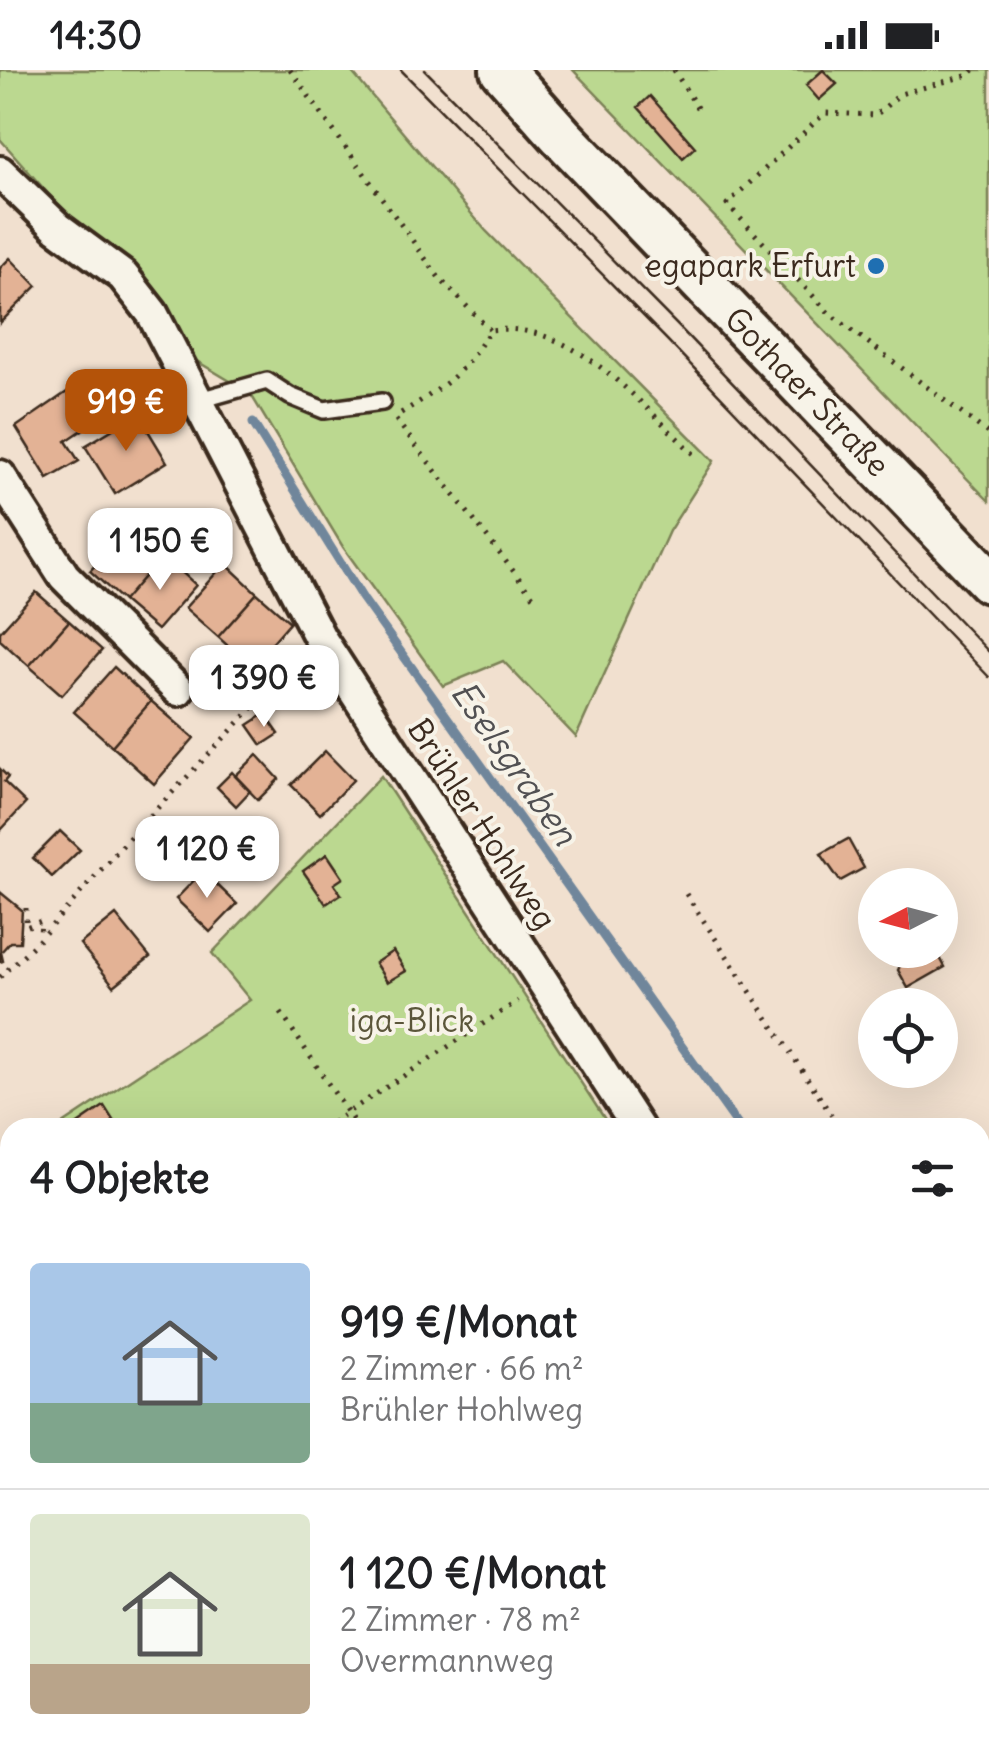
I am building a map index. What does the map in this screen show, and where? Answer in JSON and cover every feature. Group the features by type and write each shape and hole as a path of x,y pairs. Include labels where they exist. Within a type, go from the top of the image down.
{"main road":[{"name":"Gothaer Straße","path":"502,70 989,582"}],"street":[{"name":"Brühler Hohlweg","path":"0,172 58,228 123,276 152,313 320,638 631,1118"},
{"path":"0,476 64,576 178,690"}],"lane":[{"path":"195,401 267,382 324,410 382,402"}],"path":[{"path":"290,70 440,279 490,330"},
{"path":"674,70 700,111"},
{"path":"974,70 969,75 900,94 876,114 825,113 726,204 829,313 989,434"},
{"path":"490,330 514,327 562,342 594,361 694,454"},
{"path":"490,330 470,363 445,386 393,417 536,599"},
{"path":"0,976 38,941 130,837 320,638"},
{"path":"686,894 833,1118"},
{"path":"26,908 26,927 35,921 43,924 38,941"},
{"path":"338,1118 542,981"},
{"path":"281,1013 351,1118"}],"green space":[{"path":"0,70 350,70 486,231 714,461 669,531 576,737 503,661 443,686 343,547 250,393 190,357 131,265 67,215 0,139"},
{"name":"egapark Erfurt","path":"573,70 989,70 989,501 952,463"},
{"name":"iga-Blick","path":"381,776 604,1118 72,1118 250,1000 212,953"}],"building":[{"path":"823,70 837,84 819,100 806,85"},
{"path":"650,96 695,147 683,158 638,107"},
{"path":"10,258 37,286 0,323 0,268"},
{"path":"67,392 90,425 66,441 79,461 48,479 16,427"},
{"path":"138,414 167,462 115,494 85,446"},
{"path":"130,526 163,555 123,601 90,571"},
{"path":"163,555 196,585 157,630 123,601"},
{"path":"225,563 257,593 218,637 185,608"},
{"path":"36,592 69,621 29,666 0,640 0,632"},
{"path":"257,593 290,622 251,667 218,637"},
{"path":"69,621 102,650 62,695 29,666"},
{"path":"114,667 151,701 112,746 74,712"},
{"path":"151,701 194,738 154,784 112,746"},
{"path":"265,714 279,734 262,745 248,725"},
{"path":"325,751 353,780 320,814 291,785"},
{"path":"257,755 279,779 258,800 235,776"},
{"path":"0,769 8,777 4,782 26,803 0,831"},
{"path":"232,772 250,791 236,806 217,787"},
{"path":"60,831 80,850 52,877 33,858"},
{"path":"848,839 864,868 840,881 821,854"},
{"path":"327,854 343,878 334,884 341,894 326,904 303,871"},
{"path":"203,871 237,904 210,932 176,899"},
{"path":"0,892 22,910 20,942 10,942 1,952 0,962"},
{"path":"116,915 150,957 114,986 80,944"},
{"path":"393,951 406,971 387,982 375,963"},
{"path":"899,968 943,968 908,988"},
{"path":"104,1106 112,1118 87,1118"}],"waterway":[{"name":"Eselsgraben","path":"253,423 363,599 733,1118"}],"tram line":[{"path":"401,70 668,341 989,677"},
{"path":"425,70 681,329 989,652"}],"place":[{"name":"egapark Erfurt","path":"876,266"}]}
